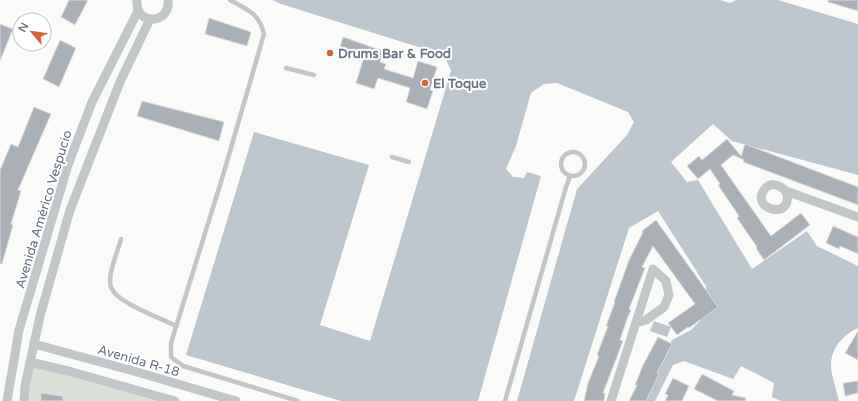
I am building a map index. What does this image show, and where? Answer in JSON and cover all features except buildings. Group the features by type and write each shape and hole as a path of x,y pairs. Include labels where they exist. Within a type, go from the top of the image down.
{"street":[{"path":"137,0 136,6 138,11 145,18 150,19 161,17 165,14 168,0"},
{"name":"Avenida Américo Vespucio","path":"7,401 19,330 68,165 92,102 138,11"},
{"name":"Avenida Américo Vespucio","path":"24,401 25,386 40,316 70,210 120,82 150,19"},
{"path":"786,191 858,217"},
{"path":"611,401 653,269 666,281 670,295 664,307 646,320 636,323"},
{"name":"Avenida R-18","path":"34,344 236,401"},
{"path":"30,362 72,372 175,401"}],"lane":[{"path":"230,0 254,14 261,23 264,34 224,172 171,343 171,357 183,366 298,401"},
{"path":"286,68 314,75"},
{"path":"569,153 577,153 583,158 585,166 581,172 574,176 570,176 564,172 561,165 562,161 569,153"},
{"path":"392,157 409,162"},
{"path":"506,401 570,176"},
{"path":"121,239 111,273 111,286 117,296 126,302 176,326"}],"shaded area":[{"path":"273,0 720,0 730,3 736,0 778,0 858,24 858,175 732,141 713,124 671,162 687,182 698,180 752,269 807,231 817,246 858,266 858,328 839,342 834,352 831,364 839,401 781,401 772,397 774,383 741,366 733,379 684,361 673,365 655,401 645,401 672,340 691,330 699,322 708,302 706,286 658,211 629,228 574,401 517,401 577,189 627,135 634,122 628,112 557,83 544,84 531,93 516,146 506,169 513,177 524,178 527,172 541,176 478,401 341,401 186,355 254,132 369,165 320,325 370,341 451,71 444,55 281,4"},
{"path":"654,321 671,327 667,337 650,331"},
{"path":"30,362 174,401 25,401"}],"place":[{"name":"Drums Bar & Food","path":"330,53"},
{"name":"El Toque","path":"425,83"}]}
